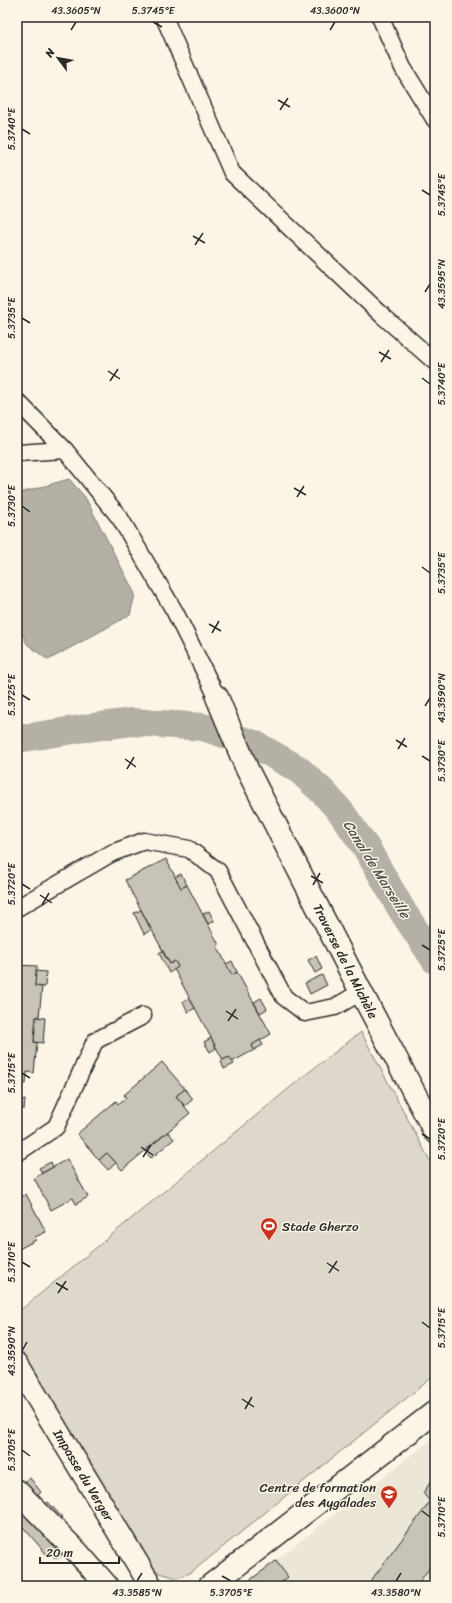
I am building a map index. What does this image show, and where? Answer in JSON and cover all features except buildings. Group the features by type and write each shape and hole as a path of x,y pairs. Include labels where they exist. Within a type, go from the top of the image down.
{"street":[{"name":"Traverse de la Michèle","path":"217,697 247,769 361,992 435,1132"},
{"name":"Impasse du Verger","path":"17,1364 151,1586"},
{"path":"210,1586 435,1412"},
{"path":"17,1491 107,1586"}],"lane":[{"path":"164,17 232,173 383,316 435,362"},
{"path":"380,18 403,68 435,120"},
{"path":"17,402 65,450 120,518 175,612 217,697"},
{"path":"17,453 65,450"},
{"path":"17,908 112,853 144,841 189,849 218,871 284,997 305,1013 335,1007 361,992"},
{"path":"17,1153 56,1127 95,1040 143,1016"}],"shaded area":[{"path":"69,479 85,497 135,594 130,615 48,660 27,644 17,623 17,494"},
{"name":"Stade Gherzo","path":"361,1032 435,1170 435,1375 190,1573 177,1578 159,1573 146,1559 17,1351 17,1313 304,1076"},
{"name":"Centre de formation des Aygalades","path":"435,1437 435,1586 245,1586 250,1582 250,1580"}],"waterway":[{"name":"Canal de Marseille","path":"17,739 132,722 203,727 254,744 298,769 323,792 341,812 367,849 403,912 435,960"}],"place":[{"name":"Stade Gherzo","path":"269,1241"},
{"name":"Centre de formation des Aygalades","path":"389,1509"}]}
